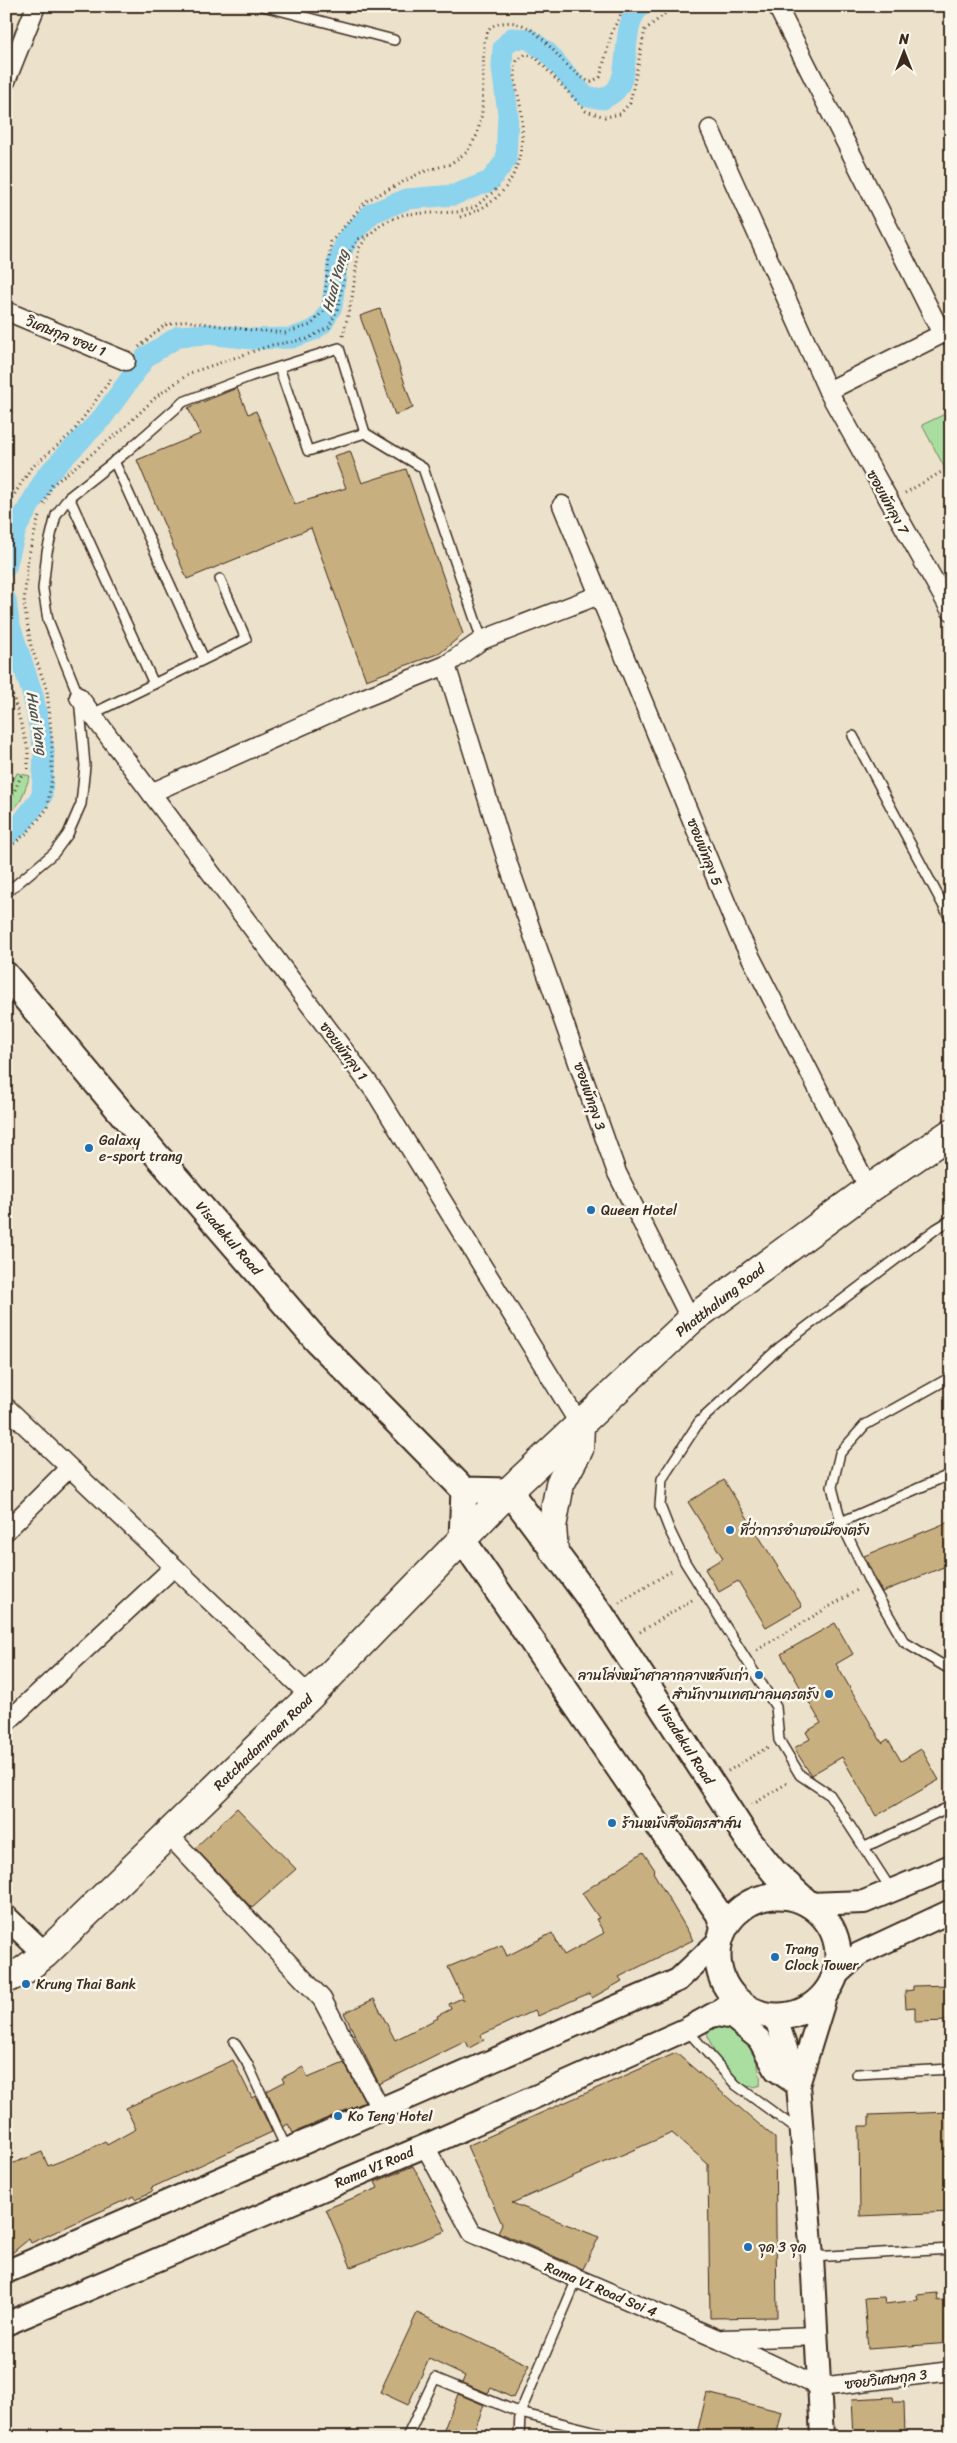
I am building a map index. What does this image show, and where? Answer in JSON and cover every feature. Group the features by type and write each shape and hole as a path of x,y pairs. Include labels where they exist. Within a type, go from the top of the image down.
{"main road":[{"name":"Visadekul Road","path":"6,975 154,1152 317,1341 464,1490"},
{"name":"Phatthalung Road","path":"509,1491 690,1320 869,1189 951,1133"},
{"path":"554,1551 552,1527 560,1484 579,1449 580,1425"},
{"path":"509,1491 464,1490 462,1539 719,1914 722,1935 718,1968 725,1986 738,2001 755,2012 775,2016 795,2014 813,2005 831,1984 839,1953 834,1934 824,1917 809,1904 791,1897 771,1896 752,1901 735,1913 722,1935"},
{"name":"Visadekul Road","path":"509,1491 601,1614 733,1817 774,1873 809,1904"},
{"name":"Ratchadamnoen Road","path":"6,1979 23,1971 44,1954 168,1834 310,1696 509,1491"}],"street":[{"path":"6,81 36,6"},
{"path":"777,6 942,334 828,391"},
{"name":"ซอยพัทลุง 7","path":"710,129 828,391 888,503 951,611"},
{"name":"วิเศษกุล ซอย 1","path":"6,311 126,360"},
{"name":"ซอยพัทลุง 5","path":"562,505 739,934 869,1189"},
{"path":"151,793 446,665 482,640 599,595"},
{"name":"ซอยพัทลุง 3","path":"446,665 508,864 617,1173 690,1320"},
{"name":"ซอยพัทลุง 1","path":"79,697 376,1094 580,1425"},
{"path":"6,1407 310,1696"},
{"path":"6,1531 69,1468"},
{"path":"6,1723 174,1567"},
{"path":"168,1834 322,1999 381,2110"},
{"path":"809,1904 864,1902 951,1866"},
{"path":"798,2085 831,1984 859,1954 951,1912"},
{"path":"6,1917 44,1954"},
{"path":"6,2272 678,1980 722,1935"},
{"name":"Rama VI Road","path":"6,2324 425,2146 687,2029 738,2001"},
{"path":"717,2014 733,2018 759,2039 776,2070 798,2085"},
{"path":"775,2016 798,2085 818,2336 822,2437"},
{"name":"Rama VI Road Soi 4","path":"425,2146 472,2233 720,2340 820,2387"},
{"path":"720,2340 818,2336"},
{"name":"ซอยวิเศษกุล 3","path":"820,2387 951,2371"}],"lane":[{"path":"263,6 394,40"},
{"path":"6,893 54,853 68,834 81,804 86,766 79,697 48,620 43,589 47,552 56,516 69,497 183,402 279,367 339,348 365,433 423,468 482,640"},
{"path":"279,367 308,451 365,433"},
{"path":"114,461 204,659"},
{"path":"69,497 154,684"},
{"path":"92,714 246,639 220,579"},
{"path":"853,736 951,920"},
{"path":"892,1891 830,1795 800,1775 779,1740 776,1707 746,1656 685,1562 660,1506 662,1479 699,1422 780,1347 936,1229 951,1220"},
{"path":"951,1377 865,1425 840,1453 832,1487 841,1522 870,1583 904,1642 951,1670"},
{"path":"841,1522 951,1474"},
{"path":"865,1847 951,1806"},
{"path":"687,2029 736,2085 802,2134"},
{"path":"234,2042 247,2063 287,2150"},
{"path":"857,2074 951,2069"},
{"path":"812,2257 951,2249"},
{"path":"519,2437 520,2413 577,2278"},
{"path":"407,2437 435,2378 520,2413 618,2437"}],"path":[{"path":"6,512 12,498 31,468 73,432 104,387 126,360 165,325 186,320 285,333 311,325 323,311 331,242 366,202 422,172 450,164 467,152 477,134 482,114 484,41 490,27 503,21 519,24 540,36 578,78 591,82 600,77 612,32 626,6"},
{"path":"460,217 479,212 490,203 507,185 520,159 524,138 514,73 517,61 526,54 536,58 586,111 606,117 620,114 630,103 645,30 667,12 688,6"},
{"path":"339,348 347,321 359,248 368,235 383,223 405,214 458,212 475,207 499,187"},
{"path":"888,503 945,470 951,470"},
{"path":"6,671 28,749 28,769"},
{"path":"6,802 13,794 22,774"},
{"path":"601,1614 685,1562"},
{"path":"746,1656 870,1583"},
{"path":"620,1644 705,1593"},
{"path":"711,1782 779,1740"},
{"path":"733,1817 800,1775"}],"green space":[{"path":"951,411 951,480 922,425"},
{"path":"17,773 30,776 21,800 6,820 6,796"},
{"path":"712,2025 729,2027 743,2038 756,2061 760,2085 751,2087 743,2084 726,2070 709,2039 707,2031"}],"building":[{"path":"380,309 413,408 395,415 360,316"},
{"path":"237,388 248,414 256,411 295,504 346,488 334,456 350,451 362,483 406,469 463,634 440,653 366,680 311,528 187,579 137,460 200,434 188,408"},
{"name":"ที่ว่าการอำเภอเมืองตรัง","path":"724,1480 802,1606 766,1627 738,1581 719,1592 705,1569 723,1558 688,1502"},
{"path":"951,1521 951,1564 882,1592 864,1556"},
{"name":"สำนักงานเทศบาลนครตรัง","path":"835,1623 853,1654 836,1664 882,1743 888,1739 901,1761 921,1749 939,1780 876,1816 842,1757 811,1775 794,1748 810,1739 806,1732 821,1723 781,1654"},
{"path":"237,1808 296,1869 252,1908 195,1848"},
{"path":"643,1852 655,1870 653,1872 693,1940 619,1977 622,1981 592,1998 589,1993 538,2016 535,2010 481,2035 484,2040 469,2048 466,2041 379,2084 344,2013 374,1999 395,2040 438,2018 437,2016 451,2009 449,2004 462,1998 464,2001 448,1967 502,1945 507,1956 552,1933 564,1955 604,1933 596,1919 599,1918 582,1893"},
{"path":"951,1985 951,2021 915,2022 915,2007 906,2008 905,1991 913,1990 913,1986"},
{"path":"676,2053 775,2138 777,2317 710,2318 708,2164 672,2133 512,2203 599,2237 583,2269 498,2232 502,2224 467,2146"},
{"path":"233,2060 252,2098 255,2096 272,2132 151,2188 153,2191 136,2199 134,2196 31,2243 29,2239 6,2258 6,2166 42,2152 48,2166 105,2141 107,2145 136,2129 126,2108"},
{"path":"344,2063 365,2102 293,2133 288,2124 283,2127 267,2091 284,2082 282,2078 303,2067 308,2078"},
{"path":"951,2112 951,2212 860,2216 859,2126 869,2126 869,2115"},
{"path":"413,2166 446,2231 351,2267 326,2209 378,2188 375,2182"},
{"path":"937,2293 938,2301 951,2299 951,2343 868,2349 864,2298 884,2297 885,2304 918,2300 917,2295"},
{"path":"417,2313 529,2365 513,2398 491,2388 488,2393 462,2383 465,2376 429,2359 408,2405 380,2392"},
{"path":"707,2393 782,2412 776,2437 696,2437"},
{"path":"458,2394 484,2405 472,2437 441,2437"},
{"path":"893,2397 894,2402 904,2402 905,2437 854,2437 852,2399"}],"waterway":[{"name":"Huai Yang","path":"6,567 16,529 47,475 102,418 146,357 179,336 208,334 253,339 292,338 314,330 323,323 332,306 337,264 347,239 372,213 407,199 454,195 490,181 506,160 508,114 502,68 503,48 512,38 529,39 548,53 585,96 603,99 615,91 621,82 630,25 634,14 641,6"},
{"name":"Huai Yang","path":"6,600 9,623 33,695 44,751 42,796 20,825 6,836"}],"place":[{"name":"Galaxy e-sport trang","path":"89,1148"},
{"name":"Queen Hotel","path":"591,1210"},
{"name":"ที่ว่าการอำเภอเมืองตรัง","path":"730,1530"},
{"name":"ลานโล่งหน้าศาลากลางหลังเก่า","path":"759,1675"},
{"name":"สำนักงานเทศบาลนครตรัง","path":"829,1694"},
{"name":"ร้านหนังสือมิตรสาส์น","path":"612,1823"},
{"name":"Trang Clock Tower","path":"775,1957"},
{"name":"Krung Thai Bank","path":"26,1984"},
{"name":"Ko Teng Hotel","path":"338,2116"},
{"name":"จุด 3 จุด","path":"748,2247"}]}
